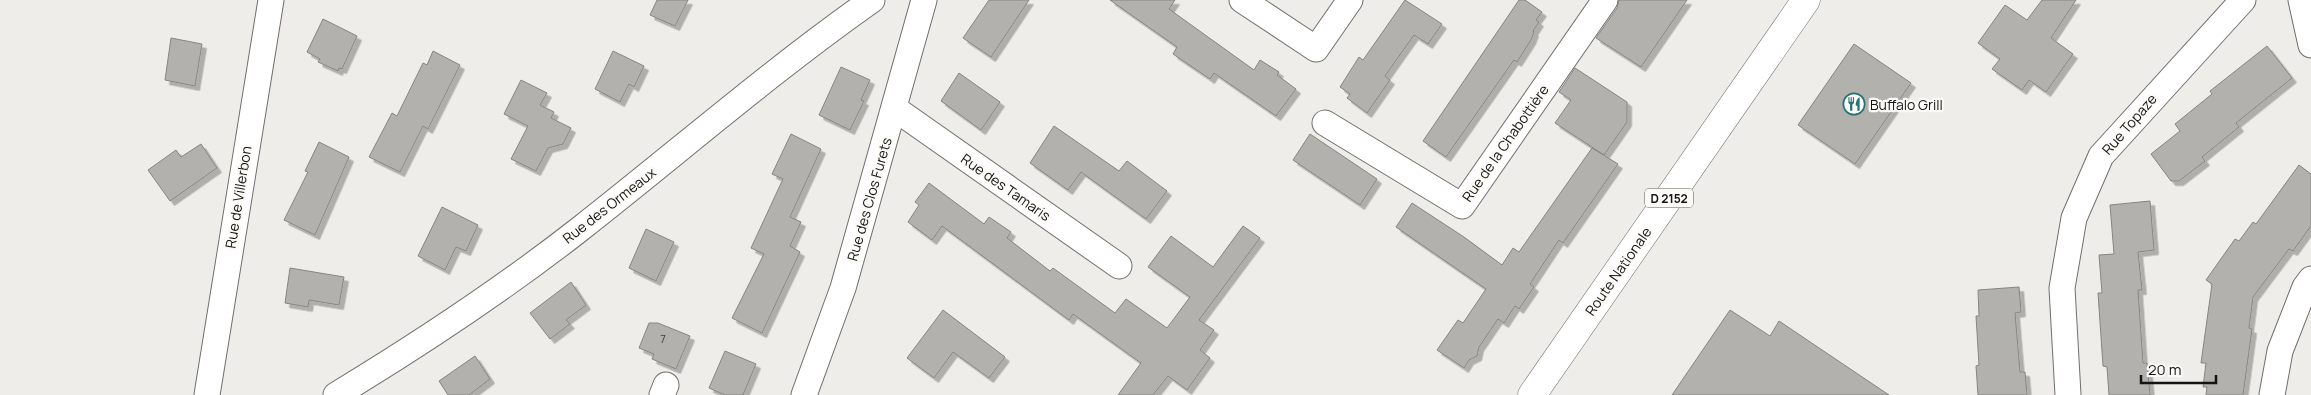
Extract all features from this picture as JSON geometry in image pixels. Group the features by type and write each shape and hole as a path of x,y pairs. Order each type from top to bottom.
{"main road":[{"name":"Route Nationale","path":"1532,395 1806,0"}],"street":[{"name":"Rue de Villerbon","path":"207,395 271,0"},
{"name":"Rue des Ormeaux","path":"336,395 395,359 496,292 579,230 872,0"},
{"name":"Rue des Clos Furets","path":"804,395 843,288 924,0"},
{"path":"1242,0 1316,49 1350,0"},
{"name":"Rue de la Chabottière","path":"1325,123 1462,206 1605,0"},
{"name":"Rue Topaze","path":"2068,395 2062,288 2074,218 2101,156 2243,0"},
{"path":"2301,0 2311,45"},
{"name":"Rue des Tamaris","path":"894,108 1119,266"},
{"path":"2272,395 2280,351 2311,279"}],"building":[{"path":"657,0 688,0 675,26 650,15"},
{"path":"989,0 1029,0 991,57 963,38"},
{"path":"1110,0 1175,0 1169,9 1254,70 1260,60 1279,72 1277,75 1296,89 1276,116 1214,73 1210,79 1173,54 1177,47"},
{"path":"1405,0 1442,24 1428,44 1414,35 1385,76 1390,80 1367,113 1347,98 1350,94 1340,87 1359,57 1363,60"},
{"path":"1519,0 1525,0 1542,12 1536,20 1539,22 1533,31 1531,40 1517,62 1514,60 1446,157 1423,141"},
{"path":"1619,0 1687,0 1641,67 1596,38 1617,8"},
{"path":"2042,0 2076,0 2051,38 2073,54 2046,92 2029,80 2022,90 1992,69 2000,59 1978,43 2005,5 2027,20"},
{"path":"323,19 357,36 342,69 339,68 338,71 318,62 320,59 307,52"},
{"path":"171,38 202,44 195,86 165,80"},
{"name":"Buffalo Grill","path":"1854,44 1911,83 1855,164 1798,125"},
{"path":"2267,46 2292,78 2236,123 2239,127 2202,157 2205,161 2179,181 2171,181 2151,154 2180,131 2175,124 2212,94 2210,91"},
{"path":"433,51 460,65 428,129 423,126 400,172 369,157 392,113 397,116 423,63 427,65"},
{"path":"613,51 644,66 634,87 629,84 620,102 595,89"},
{"path":"841,67 870,80 861,100 864,101 850,130 819,115"},
{"path":"1575,68 1627,102 1627,122 1604,155 1555,123 1571,100 1559,92"},
{"path":"959,73 1000,102 981,130 941,101"},
{"path":"521,80 547,93 540,105 554,112 551,118 571,128 563,144 548,148 536,171 511,159 528,126 504,114"},
{"path":"1054,126 1119,171 1127,161 1167,191 1146,219 1081,172 1068,190 1030,163"},
{"path":"791,134 821,149 790,217 801,222 790,246 800,252 762,333 732,318 764,254 751,248 783,179 772,174"},
{"path":"1310,134 1377,179 1360,205 1293,160"},
{"path":"319,142 349,157 315,235 284,220 308,172 305,171"},
{"path":"201,144 217,168 170,201 148,170 176,150 181,157"},
{"path":"1592,148 1618,164 1563,243 1559,240 1530,284 1534,287 1519,309 1515,306 1504,323 1498,319 1479,347 1477,356 1469,360 1464,368 1437,350 1458,320 1463,323 1486,289 1396,227 1412,203 1464,237 1502,265 1513,248 1519,252"},
{"path":"2299,165 2311,174 2311,226 2293,251 2289,249 2253,297 2249,328 2252,329 2243,395 2206,395 2207,387 2203,387 2206,363 2201,363 2212,284 2206,280 2235,239 2239,241 2253,222 2256,224"},
{"path":"929,183 984,224 989,217 1011,232 1007,238 1050,271 1053,268 1115,313 1126,299 1167,328 1190,297 1148,267 1171,236 1213,267 1243,226 1260,238 1199,320 1214,330 1200,350 1210,358 1187,390 1168,376 1153,395 1118,395 1141,363 1073,314 1069,320 942,226 932,240 908,222 919,205 915,202"},
{"path":"2150,201 2154,250 2138,252 2142,290 2138,290 2143,363 2147,363 2150,395 2109,395 2107,367 2103,366 2098,293 2102,293 2099,255 2114,254 2110,205"},
{"path":"442,207 478,225 466,251 456,247 445,270 418,256"},
{"path":"646,229 674,242 656,281 629,268"},
{"path":"290,268 344,277 339,305 309,300 308,307 285,303"},
{"path":"571,282 586,305 566,320 570,324 550,339 530,313"},
{"path":"2019,287 2021,312 2015,313 2020,372 2025,372 2027,395 1978,395 1976,366 1979,365 1976,316 1979,316 1978,290"},
{"path":"943,310 1005,357 989,378 953,352 934,378 907,358"},
{"path":"1730,310 1770,336 1779,321 1889,395 1672,395"},
{"path":"649,323 658,323 690,336 676,369 652,359 654,354 639,348"},
{"path":"725,351 756,364 743,395 725,395 709,388"},
{"path":"475,356 490,379 469,395 448,395 439,381"}],"place":[{"name":"Buffalo Grill","path":"1854,104"}]}
